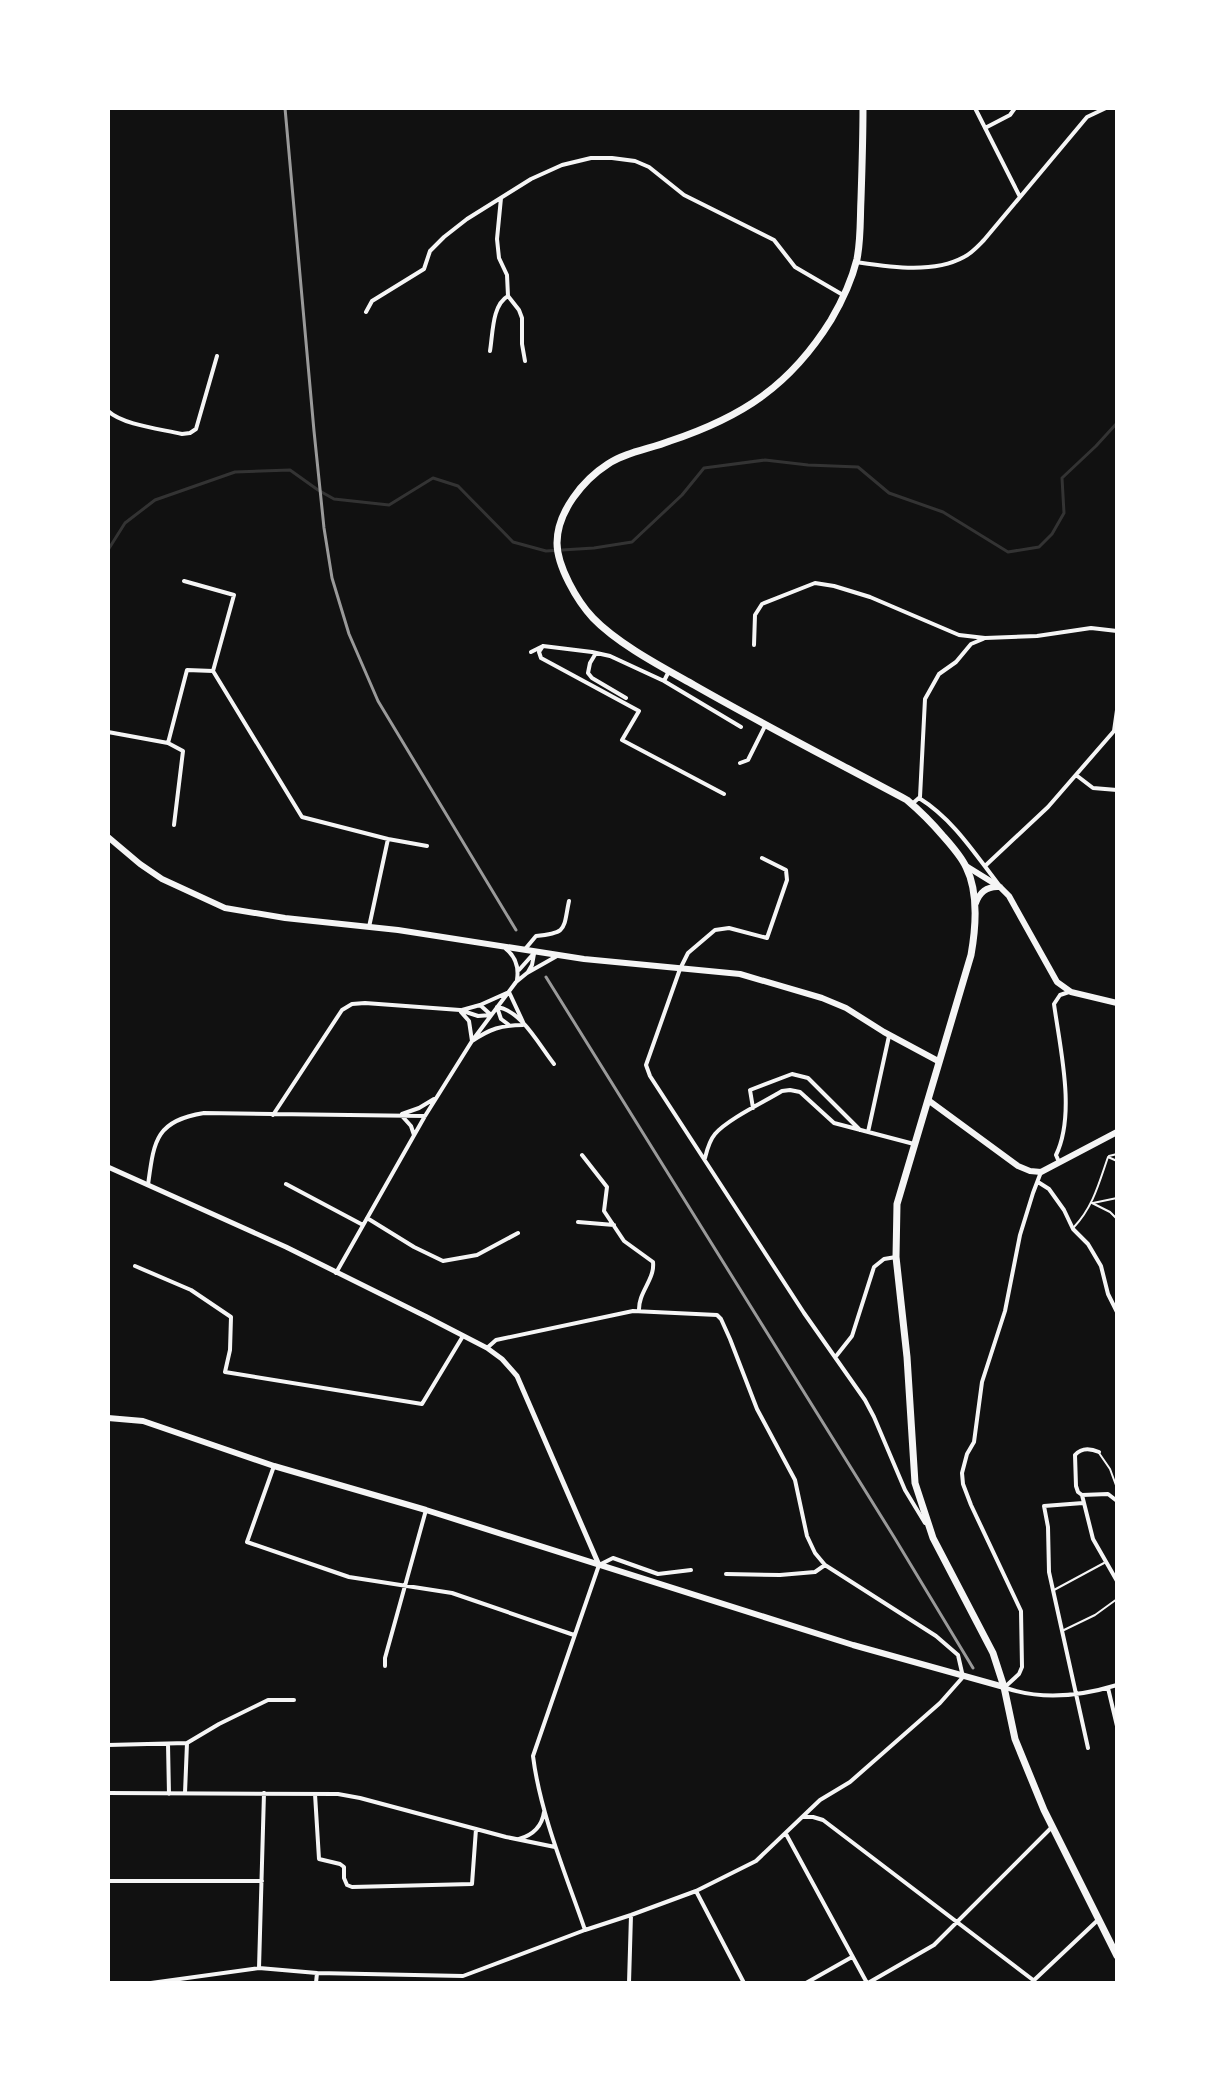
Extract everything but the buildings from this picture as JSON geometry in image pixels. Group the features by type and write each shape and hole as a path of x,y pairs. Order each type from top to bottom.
{"main road":[{"path":"863,108 856,262 832,318 820,336 792,371 752,404 727,419 669,442 622,456 608,464 571,501 560,526 557,541 559,557 581,603 606,630 669,671 912,804 966,866 1009,896 1057,982 1071,992 1117,1003"},
{"path":"108,837 162,879 225,908 557,956 740,974 846,1008 938,1061"},
{"path":"966,866 975,908 971,955 897,1204 896,1257 907,1357 915,1483 931,1532 993,1653 1015,1739 1052,1827 1117,1954"},
{"path":"975,908 982,892 990,887 1000,887"},
{"path":"928,1100 1018,1166 1030,1171 1041,1172 1117,1132"},
{"path":"108,1418 143,1421 274,1466 426,1510 853,1645 1004,1687"}],"street":[{"path":"975,108 1020,197"},
{"path":"985,128 1010,115 1015,108"},
{"path":"856,262 924,267 947,264 967,256 984,240 1087,117 1090,108"},
{"path":"1087,117 1106,108"},
{"path":"366,312 372,301 424,269 430,251 444,237 531,179 562,165 591,158 635,161 649,167 684,195 774,240 795,267 843,295"},
{"path":"501,198 499,258 507,275 508,296 522,318 525,361"},
{"path":"490,351 497,310 501,300 508,296"},
{"path":"108,411 126,421 182,434 190,433 196,429 217,356"},
{"path":"184,581 234,595 213,671 302,817 427,846"},
{"path":"754,645 755,615 762,604 815,583 870,597 959,635 985,638 1037,636 1091,628 1117,631"},
{"path":"912,804 919,798 925,699 939,674 956,662 971,644 985,638"},
{"path":"543,646 539,652 541,658 639,711 622,740 724,794"},
{"path":"531,652 543,646 610,656 664,681 741,727"},
{"path":"596,653 588,673 626,698"},
{"path":"168,743 187,670 213,671"},
{"path":"664,681 669,671"},
{"path":"985,866 1048,807 1116,732 1117,710"},
{"path":"740,763 748,760 766,724"},
{"path":"108,732 168,743 183,751 174,825"},
{"path":"1076,775 1093,788 1117,790"},
{"path":"919,798 946,819 1000,887"},
{"path":"369,927 388,839"},
{"path":"762,858 786,870 787,880 767,938 729,928 715,930 688,953 646,1065 650,1076 874,1417 905,1490 931,1532"},
{"path":"524,950 536,936 561,932 569,901"},
{"path":"501,946 512,954 519,970"},
{"path":"516,982 519,970 535,952"},
{"path":"527,973 535,952"},
{"path":"336,1273 425,1116 472,1041 516,982 557,956"},
{"path":"460,1010 509,992"},
{"path":"509,992 524,1025"},
{"path":"1059,1162 1056,1155 1066,1123 1064,1070 1054,1004 1060,995 1071,992"},
{"path":"273,1115 342,1010 352,1004 460,1010 478,1016 491,1015"},
{"path":"480,1005 491,1015"},
{"path":"497,1007 501,1019 509,1025"},
{"path":"497,1007 507,1008 554,1064"},
{"path":"460,1010 469,1021 472,1041"},
{"path":"472,1041 490,1029 524,1025"},
{"path":"868,1132 890,1035"},
{"path":"753,1108 750,1090 792,1074 808,1078 861,1130"},
{"path":"704,1159 716,1133 782,1091 790,1090 800,1092 834,1123 914,1144"},
{"path":"400,1115 436,1098"},
{"path":"419,1108 425,1116"},
{"path":"148,1185 153,1147 158,1135 185,1116 204,1113 425,1116"},
{"path":"400,1115 406,1119 414,1135"},
{"path":"582,1155 607,1187 604,1211 624,1241 653,1262 654,1272 638,1300 639,1311"},
{"path":"108,1167 286,1247 487,1348 517,1376 599,1565 533,1756 556,1848 585,1930"},
{"path":"1041,1172 1020,1235 1005,1311 982,1382 974,1442 962,1473 963,1484 1021,1611 1022,1667 1019,1674 1004,1687 1023,1694 1076,1695 1117,1685"},
{"path":"1038,1182 1049,1189 1073,1229 1088,1244 1101,1266 1108,1294 1117,1312"},
{"path":"286,1184 363,1225"},
{"path":"367,1218 443,1261 477,1255 518,1233"},
{"path":"578,1222 614,1225"},
{"path":"836,1356 852,1336 874,1267 884,1259 896,1257"},
{"path":"135,1266 191,1290 231,1317 230,1350 225,1372 422,1404 463,1336"},
{"path":"151,1983 259,1968 317,1973 463,1976 696,1891 756,1861 820,1800 862,1773 940,1703 963,1677 958,1655 936,1636 825,1565 815,1553 807,1536 795,1480 757,1409 717,1315 639,1311 496,1340 487,1348"},
{"path":"1099,1452 1092,1449 1079,1451 1075,1455 1076,1486 1082,1495 1093,1539 1117,1581"},
{"path":"274,1466 247,1542 349,1577 452,1593 574,1635"},
{"path":"1082,1495 1108,1494 1117,1490"},
{"path":"1108,1494 1117,1501"},
{"path":"1083,1503 1044,1506 1048,1527 1049,1572 1088,1748"},
{"path":"385,1666 426,1510"},
{"path":"599,1565 613,1558 658,1574 691,1570"},
{"path":"726,1574 815,1572 825,1565"},
{"path":"1108,1688 1117,1726"},
{"path":"108,1745 187,1743 268,1700 294,1700"},
{"path":"185,1794 187,1743"},
{"path":"168,1744 169,1794"},
{"path":"108,1793 338,1794 556,1848"},
{"path":"259,1968 264,1793"},
{"path":"315,1794 319,1859 344,1867 344,1878 347,1885 352,1887 472,1884 476,1829"},
{"path":"515,1839 530,1835 538,1828 544,1806"},
{"path":"804,1817 823,1820 1034,1982 1099,1919"},
{"path":"786,1833 868,1983 934,1945 1052,1827"},
{"path":"108,1881 262,1881"},
{"path":"696,1891 744,1983"},
{"path":"629,1983 631,1915"},
{"path":"806,1983 852,1957"},
{"path":"316,1983 317,1973"},
{"path":"462,1983 463,1976"}],"lane":[{"path":"1108,1157 1117,1154"},
{"path":"1108,1157 1117,1161"},
{"path":"1073,1229 1085,1216 1108,1157"},
{"path":"1091,1203 1117,1198"},
{"path":"1091,1203 1117,1219"},
{"path":"1099,1452 1110,1469 1117,1490"},
{"path":"1054,1590 1105,1562"},
{"path":"1063,1631 1095,1615 1117,1599"}],"waterway":[{"path":"108,550 125,523 155,500 235,472 290,470 334,499 389,505 433,478 458,486 513,542 546,551 594,548 632,542 682,495 704,468 765,460 858,467 889,493 943,512 1008,552 1039,547 1052,534 1064,513 1062,478 1117,423"}],"railway":[{"path":"285,108 314,431 332,578 349,634 378,701 516,930"},
{"path":"546,977 973,1668"}]}
